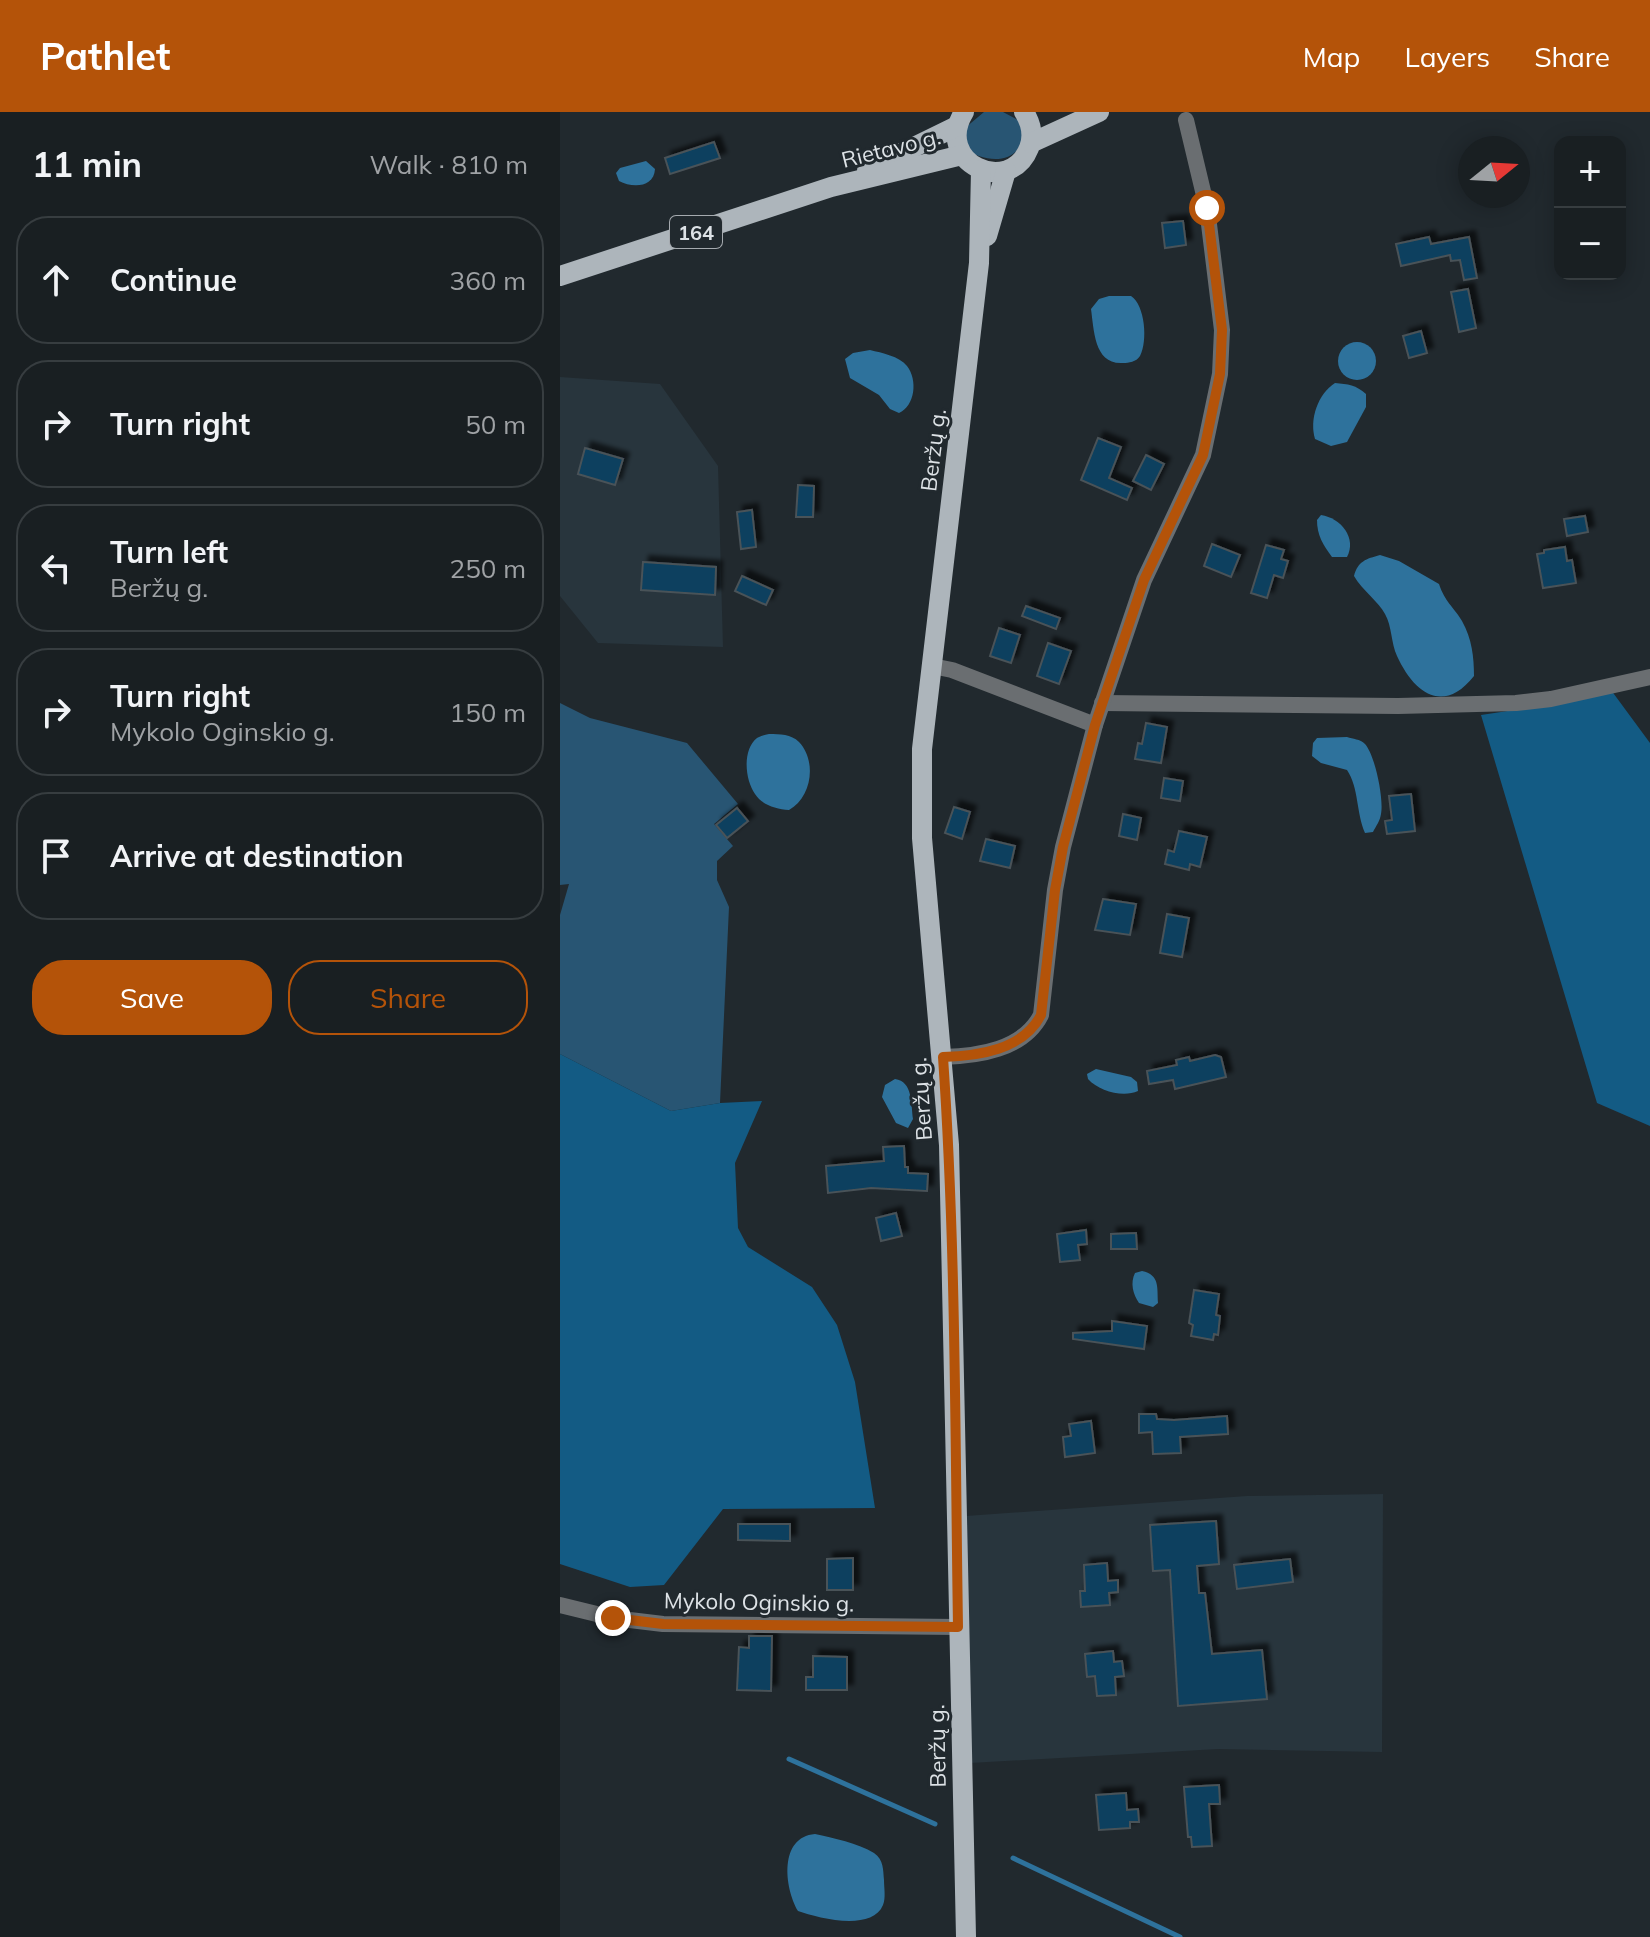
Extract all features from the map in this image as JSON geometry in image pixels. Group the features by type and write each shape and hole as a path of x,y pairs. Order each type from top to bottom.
{"main road":[{"path":"1031,143 1099,112"},
{"path":"979,263 981,170 993,173 1006,171 1026,155 1032,133 1030,113"},
{"name":"Rietavo g.","path":"960,119 956,136 962,155 981,170"},
{"name":"Rietavo g.","path":"831,187 960,119"},
{"name":"Rietavo g.","path":"560,276 831,187 962,155"},
{"path":"979,263 1006,171"},
{"name":"Beržų g.","path":"966,1937 949,1145 922,838 921,789 922,749 979,263"}],"street":[{"path":"943,1057 974,1055 1007,1046 1035,1026 1041,1015 1063,847 1095,725 1144,580 1203,455 1220,374 1222,330 1207,208 1186,120"},
{"path":"932,666 952,670 1095,725"},
{"path":"1102,703 1398,706 1516,703 1551,699 1650,677"},
{"name":"Mykolo Oginskio g.","path":"560,1605 613,1618 663,1624 958,1627"}],"shaded area":[{"path":"984,112 1003,112 1020,121 1022,140 1013,154 990,159 968,150 965,128"},
{"path":"646,161 655,169 647,183 630,185 619,181 616,173 620,168"},
{"path":"1131,296 1142,315 1144,342 1140,356 1132,362 1113,362 1097,345 1091,309 1099,299"},
{"path":"1357,342 1371,347 1376,361 1371,375 1357,380 1343,375 1338,361 1343,347"},
{"path":"870,350 900,360 913,378 909,405 899,413 890,409 879,395 850,378 845,359 853,353"},
{"path":"560,377 660,384 718,466 723,647 598,643 560,596"},
{"path":"1335,383 1352,386 1366,394 1366,407 1347,442 1331,446 1315,439 1313,423 1320,400"},
{"path":"1321,515 1335,520 1345,530 1350,543 1347,557 1332,557 1326,548 1317,525"},
{"path":"1380,555 1399,561 1439,584 1462,621 1472,648 1474,676 1451,695 1440,697 1430,694 1412,680 1397,656 1385,614 1354,576 1363,561"},
{"path":"1611,690 1650,743 1650,1126 1597,1103 1481,715"},
{"path":"560,703 590,718 687,743 738,804 714,824 733,846 717,861 717,880 729,907 720,1103 671,1111 560,1054 560,915 569,884 560,885"},
{"path":"769,734 796,739 808,759 807,788 803,797 789,810 765,804 755,794 749,781 749,750 757,738"},
{"path":"1347,737 1365,744 1375,767 1382,807 1373,832 1365,833 1354,784 1347,770 1321,763 1312,756 1313,743 1317,738"},
{"path":"560,1054 671,1111 720,1103 762,1101 735,1163 738,1228 748,1247 812,1287 837,1325 855,1382 875,1508 723,1509 664,1585 630,1587 560,1564"},
{"path":"1096,1069 1131,1077 1137,1082 1138,1091 1118,1093 1098,1087 1088,1079 1087,1074"},
{"path":"895,1079 905,1084 910,1094 913,1119 908,1128 896,1123 882,1097 885,1085"},
{"path":"1142,1271 1152,1275 1156,1282 1158,1303 1153,1307 1139,1303 1134,1292 1133,1277"},
{"path":"1383,1494 1382,1752 1218,1749 970,1763 966,1516 1247,1496"},
{"path":"815,1834 861,1846 880,1859 885,1896 877,1913 857,1921 844,1921 798,1911 788,1877 790,1853 803,1837"}],"building":[{"path":"714,142 720,158 670,174 665,158"},
{"path":"1183,221 1186,245 1165,248 1162,223"},
{"path":"1429,237 1431,244 1469,237 1477,278 1464,280 1460,260 1451,261 1450,255 1401,266 1396,244"},
{"path":"1468,289 1476,328 1459,332 1451,292"},
{"path":"1421,331 1427,353 1409,358 1403,336"},
{"path":"1098,438 1121,447 1109,478 1132,488 1127,500 1081,480"},
{"path":"585,448 623,459 615,485 578,474"},
{"path":"1146,455 1164,464 1151,490 1133,481"},
{"path":"798,485 814,486 813,517 796,517"},
{"path":"752,510 756,547 741,549 737,512"},
{"path":"1585,516 1588,532 1567,536 1564,519"},
{"path":"1212,544 1240,555 1231,577 1204,566"},
{"path":"1266,545 1284,550 1281,559 1288,561 1283,578 1274,575 1267,598 1251,593"},
{"path":"1565,547 1567,561 1572,560 1576,583 1543,588 1537,554"},
{"path":"643,562 716,567 715,595 641,590"},
{"path":"742,576 773,590 766,605 735,591"},
{"path":"1026,606 1060,618 1056,629 1022,616"},
{"path":"999,628 1020,635 1011,663 990,656"},
{"path":"1048,643 1071,651 1059,684 1037,676"},
{"path":"1146,723 1167,727 1161,763 1135,759"},
{"path":"1164,778 1183,781 1180,801 1161,798"},
{"path":"1411,794 1415,831 1387,834 1385,821 1392,820 1389,796"},
{"path":"954,807 970,812 962,839 945,833"},
{"path":"737,808 748,821 727,838 716,825"},
{"path":"1123,814 1141,818 1137,840 1119,836"},
{"path":"1179,831 1207,837 1200,867 1190,864 1189,870 1165,864 1168,850 1174,852"},
{"path":"986,839 1015,846 1010,868 980,861"},
{"path":"1103,899 1136,904 1130,935 1095,930"},
{"path":"1167,914 1189,918 1182,957 1160,953"},
{"path":"1215,1055 1221,1057 1226,1077 1175,1089 1173,1080 1149,1084 1147,1071 1177,1065 1176,1060 1189,1057 1190,1061"},
{"path":"904,1146 908,1173 928,1174 927,1191 871,1188 828,1193 826,1166 884,1161 883,1147"},
{"path":"896,1213 902,1236 881,1241 876,1218"},
{"path":"1086,1230 1087,1244 1078,1245 1080,1260 1060,1262 1057,1234"},
{"path":"1136,1233 1137,1249 1111,1249 1111,1234"},
{"path":"1194,1290 1219,1294 1216,1315 1220,1316 1218,1335 1214,1334 1213,1340 1191,1336 1193,1325 1189,1323"},
{"path":"1112,1321 1147,1326 1144,1349 1073,1339 1073,1333 1112,1331"},
{"path":"1139,1414 1156,1414 1157,1419 1174,1420 1227,1416 1228,1434 1180,1437 1181,1453 1153,1454 1152,1432 1139,1433"},
{"path":"1091,1421 1095,1453 1065,1457 1063,1437 1071,1436 1069,1424"},
{"path":"1216,1521 1219,1564 1197,1566 1199,1593 1205,1593 1212,1654 1262,1650 1267,1699 1178,1706 1170,1570 1153,1571 1150,1525"},
{"path":"738,1524 790,1524 790,1541 738,1540"},
{"path":"853,1558 853,1590 827,1590 827,1559"},
{"path":"1290,1559 1293,1582 1237,1589 1234,1565"},
{"path":"1107,1563 1108,1581 1118,1580 1118,1592 1109,1593 1110,1605 1081,1607 1080,1591 1085,1591 1084,1565"},
{"path":"749,1636 772,1636 771,1691 737,1690 739,1647 749,1648"},
{"path":"1113,1651 1114,1662 1122,1661 1124,1676 1115,1677 1116,1695 1097,1696 1095,1676 1087,1677 1085,1654"},
{"path":"813,1656 847,1657 847,1690 806,1690 806,1677 813,1677"},
{"path":"1219,1785 1220,1804 1209,1804 1212,1846 1192,1847 1191,1837 1188,1837 1184,1787"},
{"path":"1126,1793 1127,1810 1138,1809 1139,1822 1130,1822 1130,1828 1099,1830 1096,1795"}],"waterway":[{"path":"789,1759 935,1824"},
{"path":"1013,1858 1180,1937"}],"route":[{"path":"613,1618 663,1624 958,1627 953,1278 943,1057 985,1053 1007,1046 1035,1026 1041,1015 1046,949 1063,847 1095,725 1144,580 1203,455 1220,374 1222,330 1207,208"}]}
